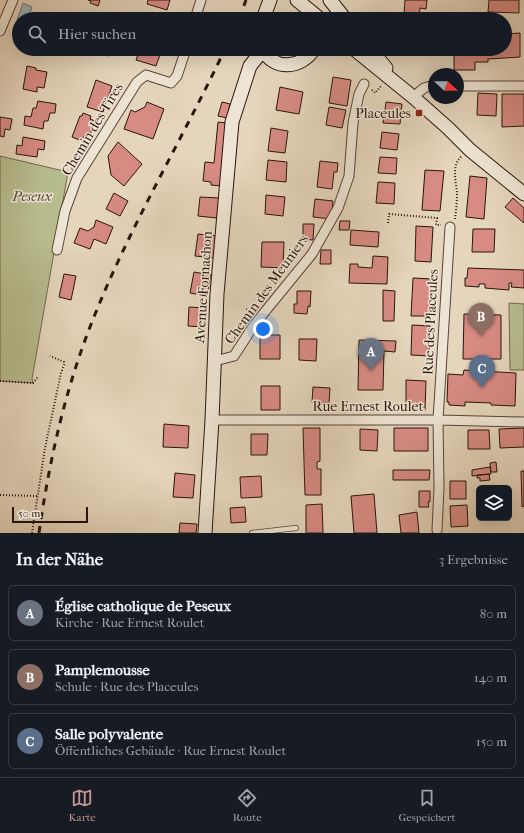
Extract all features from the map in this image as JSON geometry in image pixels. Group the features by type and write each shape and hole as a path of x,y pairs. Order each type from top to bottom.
{"street":[{"path":"0,31 13,0"},
{"path":"197,12 201,0"},
{"path":"266,12 270,0"},
{"path":"297,0 312,12"},
{"path":"330,0 340,12"},
{"name":"Chemin des Tires","path":"57,250 65,210 77,178 137,82 146,75 171,83 177,76 184,56"},
{"name":"Avenue Fornachon","path":"205,533 215,361 217,294 232,122 250,66 258,56"},
{"path":"267,56 271,60 283,65 294,65 308,56"},
{"path":"363,56 413,97 470,150 524,194"},
{"path":"376,56 413,97"},
{"name":"Chemin des Meuniers","path":"215,361 234,356 254,325 312,254 338,208 349,176 353,123 359,94 364,84"},
{"path":"464,86 524,86"},
{"path":"413,97 424,88 428,87"},
{"name":"Rue des Placeules","path":"437,530 439,488 438,420 450,226"},
{"name":"Rue Ernest Roulet","path":"212,420 438,420 524,422"}],"lane":[{"path":"252,533 296,528"}],"path":[{"path":"375,93 381,86"},
{"path":"388,223 389,214 436,218 436,225 450,226 455,223 457,192 455,182 457,165 459,159 463,156"},
{"path":"32,533 47,438 64,365 62,360 50,356"},
{"path":"0,381 33,383 38,377"},
{"path":"0,495 37,496"}],"green space":[{"name":"Peseux","path":"0,156 68,172 32,379 33,383 0,381"},
{"path":"509,303 524,304 524,370 510,370"}],"water":[{"path":"23,3 32,7 30,12 20,12"}],"building":[{"path":"88,0 100,0 98,6 90,3 91,1"},
{"path":"148,0 170,0 167,10 147,4"},
{"path":"405,0 427,0 426,9 420,8 420,12 404,12"},
{"path":"489,0 519,0 519,13 488,12"},
{"path":"520,33 520,57 488,59 488,62 475,62 475,70 454,68 454,56 512,56 512,34"},
{"path":"137,56 160,56 156,66 136,60"},
{"path":"27,66 36,68 36,70 47,72 44,88 37,87 37,92 23,89"},
{"path":"333,77 351,80 347,106 329,103"},
{"path":"96,80 112,86 103,112 87,107"},
{"path":"280,87 303,92 299,114 276,110"},
{"path":"478,93 497,94 496,116 477,115"},
{"path":"502,94 524,94 524,126 502,127"},
{"path":"38,101 56,104 55,113 50,113 48,121 44,121 43,129 24,125 25,116 31,117 33,108 36,108"},
{"path":"147,102 164,109 153,139 124,129 131,110 135,112 145,107"},
{"path":"222,102 230,104 227,118 218,116"},
{"path":"386,102 402,104 400,124 383,123"},
{"path":"329,107 346,110 342,128 326,125"},
{"path":"83,113 91,116 90,119 95,121 89,138 84,136 82,141 72,137 80,116 82,116"},
{"path":"0,117 12,119 10,130 5,129 4,137 0,136"},
{"path":"218,122 227,123 221,186 211,185 211,182 203,181 205,162 214,163"},
{"path":"271,128 288,131 285,153 268,151"},
{"path":"382,132 399,134 397,150 380,148"},
{"path":"23,137 45,141 44,150 38,149 37,157 16,154 17,145 22,146"},
{"path":"118,142 142,164 124,186 111,175 108,156"},
{"path":"380,157 397,158 396,174 378,173"},
{"path":"268,160 287,162 286,182 266,180"},
{"path":"320,161 338,163 337,172 334,172 332,189 317,187"},
{"path":"425,170 444,171 440,211 422,210"},
{"path":"470,176 487,178 484,219 466,217"},
{"path":"378,182 395,183 394,204 376,203"},
{"path":"114,193 128,201 120,216 106,209"},
{"path":"266,195 285,197 283,216 265,214"},
{"path":"200,197 219,198 217,218 198,216"},
{"path":"513,198 524,208 524,223 505,207"},
{"path":"315,199 333,201 331,219 313,217"},
{"path":"96,220 113,227 106,244 94,239 90,249 74,243 80,228 88,231 94,227"},
{"path":"340,221 350,221 349,230 339,230"},
{"path":"303,224 314,224 313,240 303,239"},
{"path":"416,226 433,227 431,262 415,261"},
{"path":"473,229 495,229 494,252 472,252"},
{"path":"351,230 379,232 378,247 350,245"},
{"path":"198,234 217,236 215,258 195,256"},
{"path":"262,242 284,242 283,268 261,267"},
{"path":"321,250 331,250 331,264 320,264"},
{"path":"373,256 388,257 387,284 349,283 350,264 358,264 358,267 372,268"},
{"path":"468,268 524,270 524,288 511,287 512,283 509,283 509,290 485,288 485,284 479,284 479,287 465,286 465,278 467,278"},
{"path":"194,272 211,275 207,296 190,293"},
{"path":"64,274 76,276 71,300 59,297"},
{"path":"413,278 432,279 430,316 411,316"},
{"path":"383,290 395,291 394,321 383,321"},
{"path":"297,291 311,291 310,307 308,306 307,314 294,313 294,304 297,304"},
{"path":"189,307 205,308 204,327 188,326"},
{"path":"464,314 501,315 501,359 463,359"},
{"path":"412,325 430,326 429,356 411,355"},
{"path":"260,335 280,335 280,359 260,359"},
{"path":"299,339 317,339 316,361 299,360"},
{"path":"359,340 396,341 395,352 384,351 383,390 358,390"},
{"path":"464,370 516,373 515,406 465,402 465,406 449,405 449,402 447,402 448,374 463,375"},
{"path":"406,380 426,381 425,410 406,410"},
{"path":"261,386 280,386 280,410 261,410"},
{"path":"313,387 330,388 329,403 312,402"},
{"path":"164,424 189,426 188,448 163,447"},
{"path":"303,428 320,428 320,461 317,462 317,469 321,469 321,495 305,495"},
{"path":"394,428 428,428 428,451 394,451"},
{"path":"524,428 524,447 500,448 499,429"},
{"path":"360,429 378,430 377,451 360,450"},
{"path":"468,430 489,430 490,449 468,449"},
{"path":"251,434 268,434 267,455 251,455"},
{"path":"496,462 497,472 491,472 490,463"},
{"path":"490,467 491,474 472,476 472,470"},
{"path":"393,470 430,470 429,480 393,480"},
{"path":"521,471 524,471 524,506 522,507"},
{"path":"175,473 195,475 193,498 173,497"},
{"path":"489,474 490,480 480,481 480,478 477,478 477,475"},
{"path":"261,476 262,497 241,498 240,477"},
{"path":"450,481 466,481 466,499 450,499"},
{"path":"419,491 430,491 430,502 428,502 429,507 419,507"},
{"path":"374,494 377,533 354,533 351,496"},
{"path":"322,504 323,533 306,533 306,505"},
{"path":"467,505 468,526 451,527 450,506"},
{"path":"245,507 246,522 231,523 230,508"},
{"path":"417,512 419,533 401,533 399,515"},
{"path":"180,523 197,524 196,533 179,533"}],"railway":[{"path":"242,12 246,0"},
{"path":"39,533 58,429 72,378 90,327 137,221 222,56"}],"place":[{"name":"Placeules","path":"419,113"},
{"name":"Pamplemousse","path":"481,336"},
{"name":"Église catholique de Peseux","path":"371,371"},
{"name":"Salle polyvalente","path":"482,388"}]}
